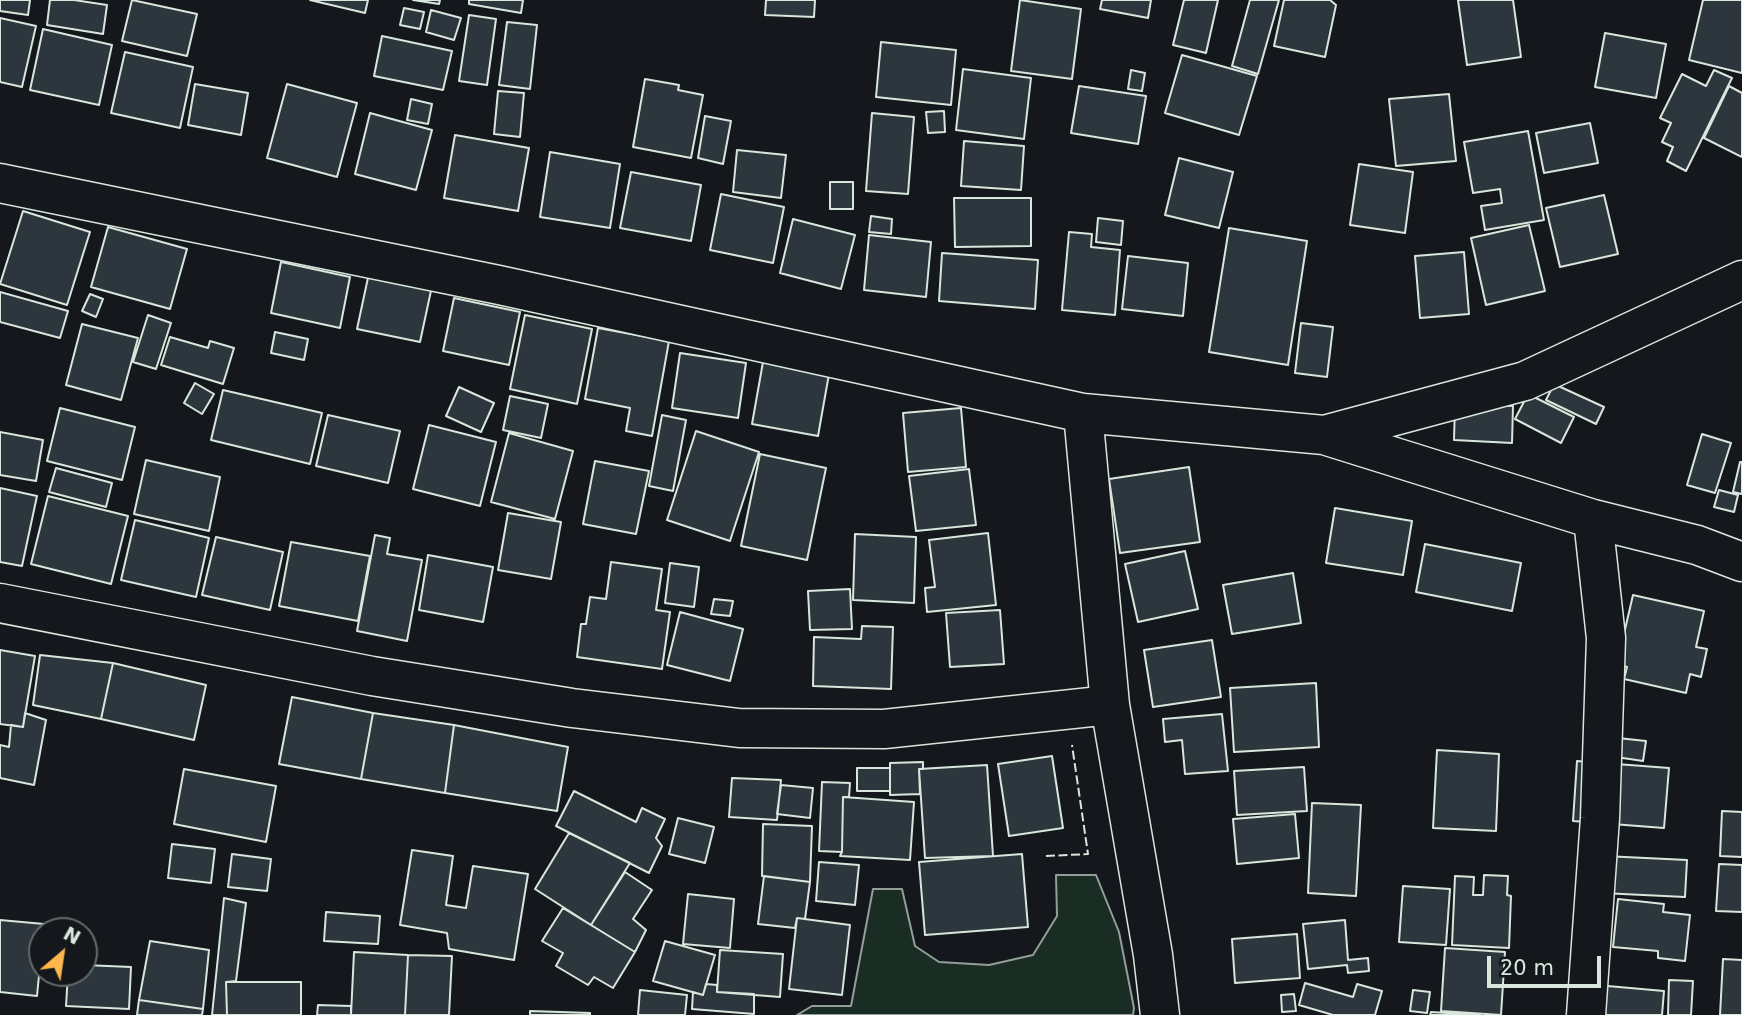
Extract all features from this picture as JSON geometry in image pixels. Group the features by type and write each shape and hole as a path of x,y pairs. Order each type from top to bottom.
{"street":[{"path":"0,183 499,285 1083,413 1324,435 1593,519 1697,545 1742,562"},
{"path":"1324,435 1525,382 1742,280"},
{"path":"1083,413 1110,705 1153,955 1160,1015"},
{"path":"1586,1015 1600,818 1606,638 1593,519"},
{"path":"0,603 372,676 572,708 739,728 884,729 1110,705"}],"green space":[{"path":"1056,875 1096,875 1119,932 1134,1008 1133,1015 797,1015 812,1006 851,1006 873,889 902,889 915,946 939,962 989,965 1033,955 1057,916"}],"building":[{"path":"0,0 30,0 28,15 0,11"},
{"path":"50,0 107,5 103,34 47,25"},
{"path":"132,0 197,14 187,56 122,41"},
{"path":"310,0 368,0 365,13"},
{"path":"413,0 440,0 439,4"},
{"path":"469,0 523,0 521,13 469,4"},
{"path":"766,0 815,0 814,17 765,15"},
{"path":"1020,0 1081,9 1072,79 1011,71"},
{"path":"1102,0 1151,0 1148,18 1100,9"},
{"path":"1184,0 1218,0 1206,53 1173,45"},
{"path":"1250,0 1279,0 1258,74 1232,66"},
{"path":"1284,0 1330,0 1336,5 1325,57 1274,46"},
{"path":"1458,0 1513,0 1521,57 1467,65"},
{"path":"1703,0 1742,0 1742,73 1689,60"},
{"path":"404,8 424,12 420,29 400,25"},
{"path":"431,10 461,18 454,40 426,32"},
{"path":"469,15 496,19 487,85 459,81"},
{"path":"0,18 36,26 22,87 0,82"},
{"path":"507,22 537,25 530,89 499,85"},
{"path":"43,29 112,45 99,105 30,90"},
{"path":"1605,33 1666,44 1656,98 1595,87"},
{"path":"382,36 452,51 443,90 374,76"},
{"path":"881,42 956,50 951,105 876,97"},
{"path":"125,52 193,67 180,128 111,113"},
{"path":"1182,55 1257,76 1239,135 1165,113"},
{"path":"963,69 1031,78 1024,139 956,130"},
{"path":"1131,70 1145,73 1142,91 1128,89"},
{"path":"1714,70 1732,78 1686,171 1667,161 1673,147 1662,142 1671,123 1660,118 1682,74 1706,86"},
{"path":"645,79 679,85 678,90 703,95 691,158 633,147"},
{"path":"195,84 248,93 241,135 188,125"},
{"path":"287,84 357,103 337,177 267,158"},
{"path":"1079,86 1146,96 1138,144 1071,133"},
{"path":"1729,86 1742,93 1742,157 1704,138"},
{"path":"498,91 524,93 520,137 494,134"},
{"path":"1449,94 1456,161 1396,166 1389,99"},
{"path":"411,99 432,104 428,124 407,120"},
{"path":"944,111 945,132 928,133 926,112"},
{"path":"370,113 432,130 416,190 355,174"},
{"path":"872,113 914,117 908,194 866,191"},
{"path":"705,116 731,121 723,164 698,158"},
{"path":"1590,123 1598,163 1544,173 1536,133"},
{"path":"1528,131 1544,220 1485,230 1481,206 1502,203 1500,189 1473,193 1464,142"},
{"path":"455,135 529,148 518,211 444,198"},
{"path":"964,141 1024,146 1021,190 961,186"},
{"path":"737,150 786,155 781,198 733,192"},
{"path":"550,152 620,164 610,228 540,217"},
{"path":"1179,158 1233,172 1219,228 1165,215"},
{"path":"1359,164 1413,172 1405,233 1350,225"},
{"path":"631,172 701,185 691,241 620,228"},
{"path":"830,182 853,182 853,209 830,209"},
{"path":"721,194 784,207 773,263 710,250"},
{"path":"1604,195 1618,254 1560,267 1546,208"},
{"path":"954,198 1031,198 1031,246 955,247"},
{"path":"23,211 90,232 67,305 0,284"},
{"path":"871,216 892,219 891,234 869,232"},
{"path":"1098,218 1123,221 1121,245 1096,242"},
{"path":"793,219 855,235 841,289 780,273"},
{"path":"1529,225 1545,291 1486,305 1471,238"},
{"path":"108,227 187,249 170,309 91,287"},
{"path":"1229,228 1307,241 1288,365 1209,352"},
{"path":"1069,232 1092,234 1091,247 1120,250 1115,315 1062,310"},
{"path":"869,235 931,242 926,297 864,290"},
{"path":"1464,252 1469,314 1420,318 1415,256"},
{"path":"942,253 1038,260 1035,309 939,301"},
{"path":"1128,256 1188,263 1183,316 1122,309"},
{"path":"281,262 350,277 340,328 271,313"},
{"path":"369,273 432,286 420,342 357,329"},
{"path":"0,292 68,311 60,338 0,322"},
{"path":"90,294 103,299 96,317 82,311"},
{"path":"454,298 520,312 509,365 443,351"},
{"path":"148,315 171,323 156,369 133,362"},
{"path":"525,315 592,329 577,404 510,389"},
{"path":"1301,323 1333,327 1327,377 1295,373"},
{"path":"82,324 138,338 121,400 66,385"},
{"path":"598,328 669,341 652,436 626,431 630,408 585,399"},
{"path":"275,332 308,339 304,360 271,353"},
{"path":"170,337 208,348 210,341 234,348 223,384 161,365"},
{"path":"680,353 746,363 738,418 672,408"},
{"path":"763,362 829,374 818,436 752,424"},
{"path":"195,383 214,394 202,414 184,403"},
{"path":"1554,384 1604,407 1596,424 1546,400"},
{"path":"459,387 494,403 481,432 446,416"},
{"path":"223,390 322,413 310,464 211,440"},
{"path":"1528,394 1574,417 1561,443 1515,419"},
{"path":"510,396 548,404 541,438 503,430"},
{"path":"1455,404 1513,406 1512,443 1454,440"},
{"path":"60,408 135,427 122,480 47,461"},
{"path":"961,408 966,467 908,472 903,413"},
{"path":"328,415 400,431 388,483 316,466"},
{"path":"662,415 686,420 673,491 649,486"},
{"path":"429,425 496,442 480,506 413,489"},
{"path":"696,431 759,452 730,541 667,520"},
{"path":"0,432 43,440 36,481 0,475"},
{"path":"509,433 573,451 555,519 491,502"},
{"path":"1702,434 1731,443 1715,493 1687,485"},
{"path":"760,454 826,468 807,560 741,546"},
{"path":"146,460 220,477 209,531 134,514"},
{"path":"595,461 649,471 636,534 583,524"},
{"path":"1742,462 1742,494 1733,492"},
{"path":"1189,467 1200,542 1120,553 1109,479"},
{"path":"56,468 112,483 106,507 49,492"},
{"path":"969,469 976,525 916,531 909,476"},
{"path":"0,488 37,496 22,566 0,562"},
{"path":"1719,490 1738,495 1734,512 1714,507"},
{"path":"48,496 128,516 111,584 31,564"},
{"path":"1335,508 1412,521 1403,575 1326,563"},
{"path":"508,513 561,522 551,579 498,570"},
{"path":"135,520 209,538 196,597 121,580"},
{"path":"988,533 996,605 927,612 925,588 935,587 929,540"},
{"path":"855,534 916,537 914,603 853,600"},
{"path":"375,535 390,538 387,554 422,560 407,641 357,631"},
{"path":"216,537 283,552 270,610 202,595"},
{"path":"291,542 370,556 358,621 279,606"},
{"path":"1425,544 1521,563 1512,611 1416,592"},
{"path":"1185,551 1198,609 1138,622 1125,564"},
{"path":"428,555 493,567 483,622 419,610"},
{"path":"611,562 662,569 656,610 670,612 662,669 577,657 581,624 586,624 590,597 606,599"},
{"path":"670,563 699,567 694,607 665,603"},
{"path":"1293,573 1301,623 1232,634 1223,585"},
{"path":"850,589 852,629 810,630 808,591"},
{"path":"1633,595 1704,611 1696,647 1707,649 1701,677 1690,674 1686,693 1624,679 1627,667 1617,664"},
{"path":"714,599 733,601 730,616 711,614"},
{"path":"1000,610 1004,664 950,667 946,613"},
{"path":"680,612 743,629 730,681 667,665"},
{"path":"862,626 893,627 891,689 813,686 814,637 861,639"},
{"path":"1212,640 1221,697 1153,707 1144,650"},
{"path":"0,650 35,656 23,727 0,724"},
{"path":"40,655 113,663 101,719 33,705"},
{"path":"113,663 206,685 194,740 101,719"},
{"path":"1316,683 1319,747 1234,752 1230,688"},
{"path":"292,697 373,713 361,779 279,764"},
{"path":"25,713 46,720 34,785 0,778 0,745 9,747 11,725 23,727"},
{"path":"373,713 454,725 445,793 361,779"},
{"path":"1222,714 1228,771 1185,774 1182,740 1165,742 1163,719"},
{"path":"454,725 568,747 557,811 445,793"},
{"path":"1618,738 1646,741 1643,761 1616,757"},
{"path":"1437,750 1499,754 1496,831 1433,828"},
{"path":"1052,756 1063,828 1009,836 998,764"},
{"path":"1577,761 1669,768 1664,828 1573,821"},
{"path":"923,762 923,769 919,769 920,794 890,795 890,763"},
{"path":"987,765 993,856 925,858 919,769"},
{"path":"1304,767 1307,811 1237,815 1234,771"},
{"path":"857,768 890,768 890,791 857,791"},
{"path":"184,769 276,786 266,842 174,824"},
{"path":"732,778 781,780 777,820 729,817"},
{"path":"822,782 850,783 849,797 843,797 842,852 819,851"},
{"path":"781,785 813,788 810,818 777,814"},
{"path":"574,791 636,822 642,808 665,819 656,838 662,846 649,873 556,826"},
{"path":"843,797 914,802 910,860 840,856"},
{"path":"1312,803 1361,805 1356,896 1308,893"},
{"path":"1722,811 1742,812 1742,857 1720,856"},
{"path":"1295,814 1299,858 1237,864 1233,819"},
{"path":"678,818 714,827 705,863 669,854"},
{"path":"763,824 812,826 810,882 762,876"},
{"path":"569,833 630,863 591,925 535,889"},
{"path":"172,844 215,849 211,883 168,878"},
{"path":"412,850 453,856 446,905 466,908 473,866 528,874 514,960 449,949 447,933 400,925"},
{"path":"232,854 271,859 267,891 228,887"},
{"path":"1022,854 1028,927 925,935 919,862"},
{"path":"1604,856 1687,860 1685,897 1602,893"},
{"path":"819,862 859,865 855,905 816,901"},
{"path":"1719,864 1742,865 1742,912 1716,911"},
{"path":"625,872 652,890 633,919 646,930 635,952 591,925"},
{"path":"1484,875 1508,876 1507,895 1511,896 1509,948 1452,945 1455,876 1474,877 1473,895 1483,895"},
{"path":"764,876 810,882 805,919 797,918 795,928 758,924"},
{"path":"1403,886 1450,889 1446,945 1399,942"},
{"path":"688,894 734,899 730,948 683,944"},
{"path":"224,898 246,903 236,981 226,982 227,1015 212,1015"},
{"path":"1618,899 1664,904 1663,912 1690,915 1685,961 1658,958 1658,951 1613,947"},
{"path":"563,908 635,952 613,988 594,977 588,985 556,966 563,953 542,941"},
{"path":"326,912 380,916 378,944 324,941"},
{"path":"797,918 850,925 842,995 789,989"},
{"path":"0,920 28,923 28,987 38,987 37,996 0,992"},
{"path":"1345,920 1348,960 1368,958 1369,971 1348,973 1347,965 1308,969 1303,924"},
{"path":"1297,934 1300,978 1235,983 1232,939"},
{"path":"150,941 209,950 203,1009 139,1000"},
{"path":"665,941 715,955 703,995 653,981"},
{"path":"1445,948 1505,952 1501,1015 1441,1011"},
{"path":"720,950 783,954 780,997 717,992"},
{"path":"354,952 408,955 405,1015 351,1015"},
{"path":"408,955 452,956 449,1015 405,1015"},
{"path":"1723,959 1742,960 1742,1015 1720,1015"},
{"path":"98,966 131,967 129,1009 66,1006 67,987 98,987"},
{"path":"1669,980 1693,981 1691,1015 1668,1015"},
{"path":"226,982 301,982 301,1015 227,1015"},
{"path":"1305,983 1353,997 1357,984 1382,991 1375,1015 1333,1015 1299,1005"},
{"path":"706,984 717,985 717,992 754,994 754,1014 692,1009 693,992 703,995"},
{"path":"1585,984 1664,991 1662,1015 1582,1015"},
{"path":"640,990 687,995 685,1015 638,1015"},
{"path":"1413,990 1430,992 1427,1013 1410,1011"},
{"path":"1294,994 1296,1011 1282,1012 1281,995"},
{"path":"139,1000 203,1009 202,1015 137,1015"},
{"path":"318,1005 351,1006 351,1015 317,1015"},
{"path":"530,1011 590,1013 590,1015 530,1015"},
{"path":"1431,1012 1480,1015 1430,1015"}],"fence":[{"path":"1046,856 1088,854 1072,745"}]}
